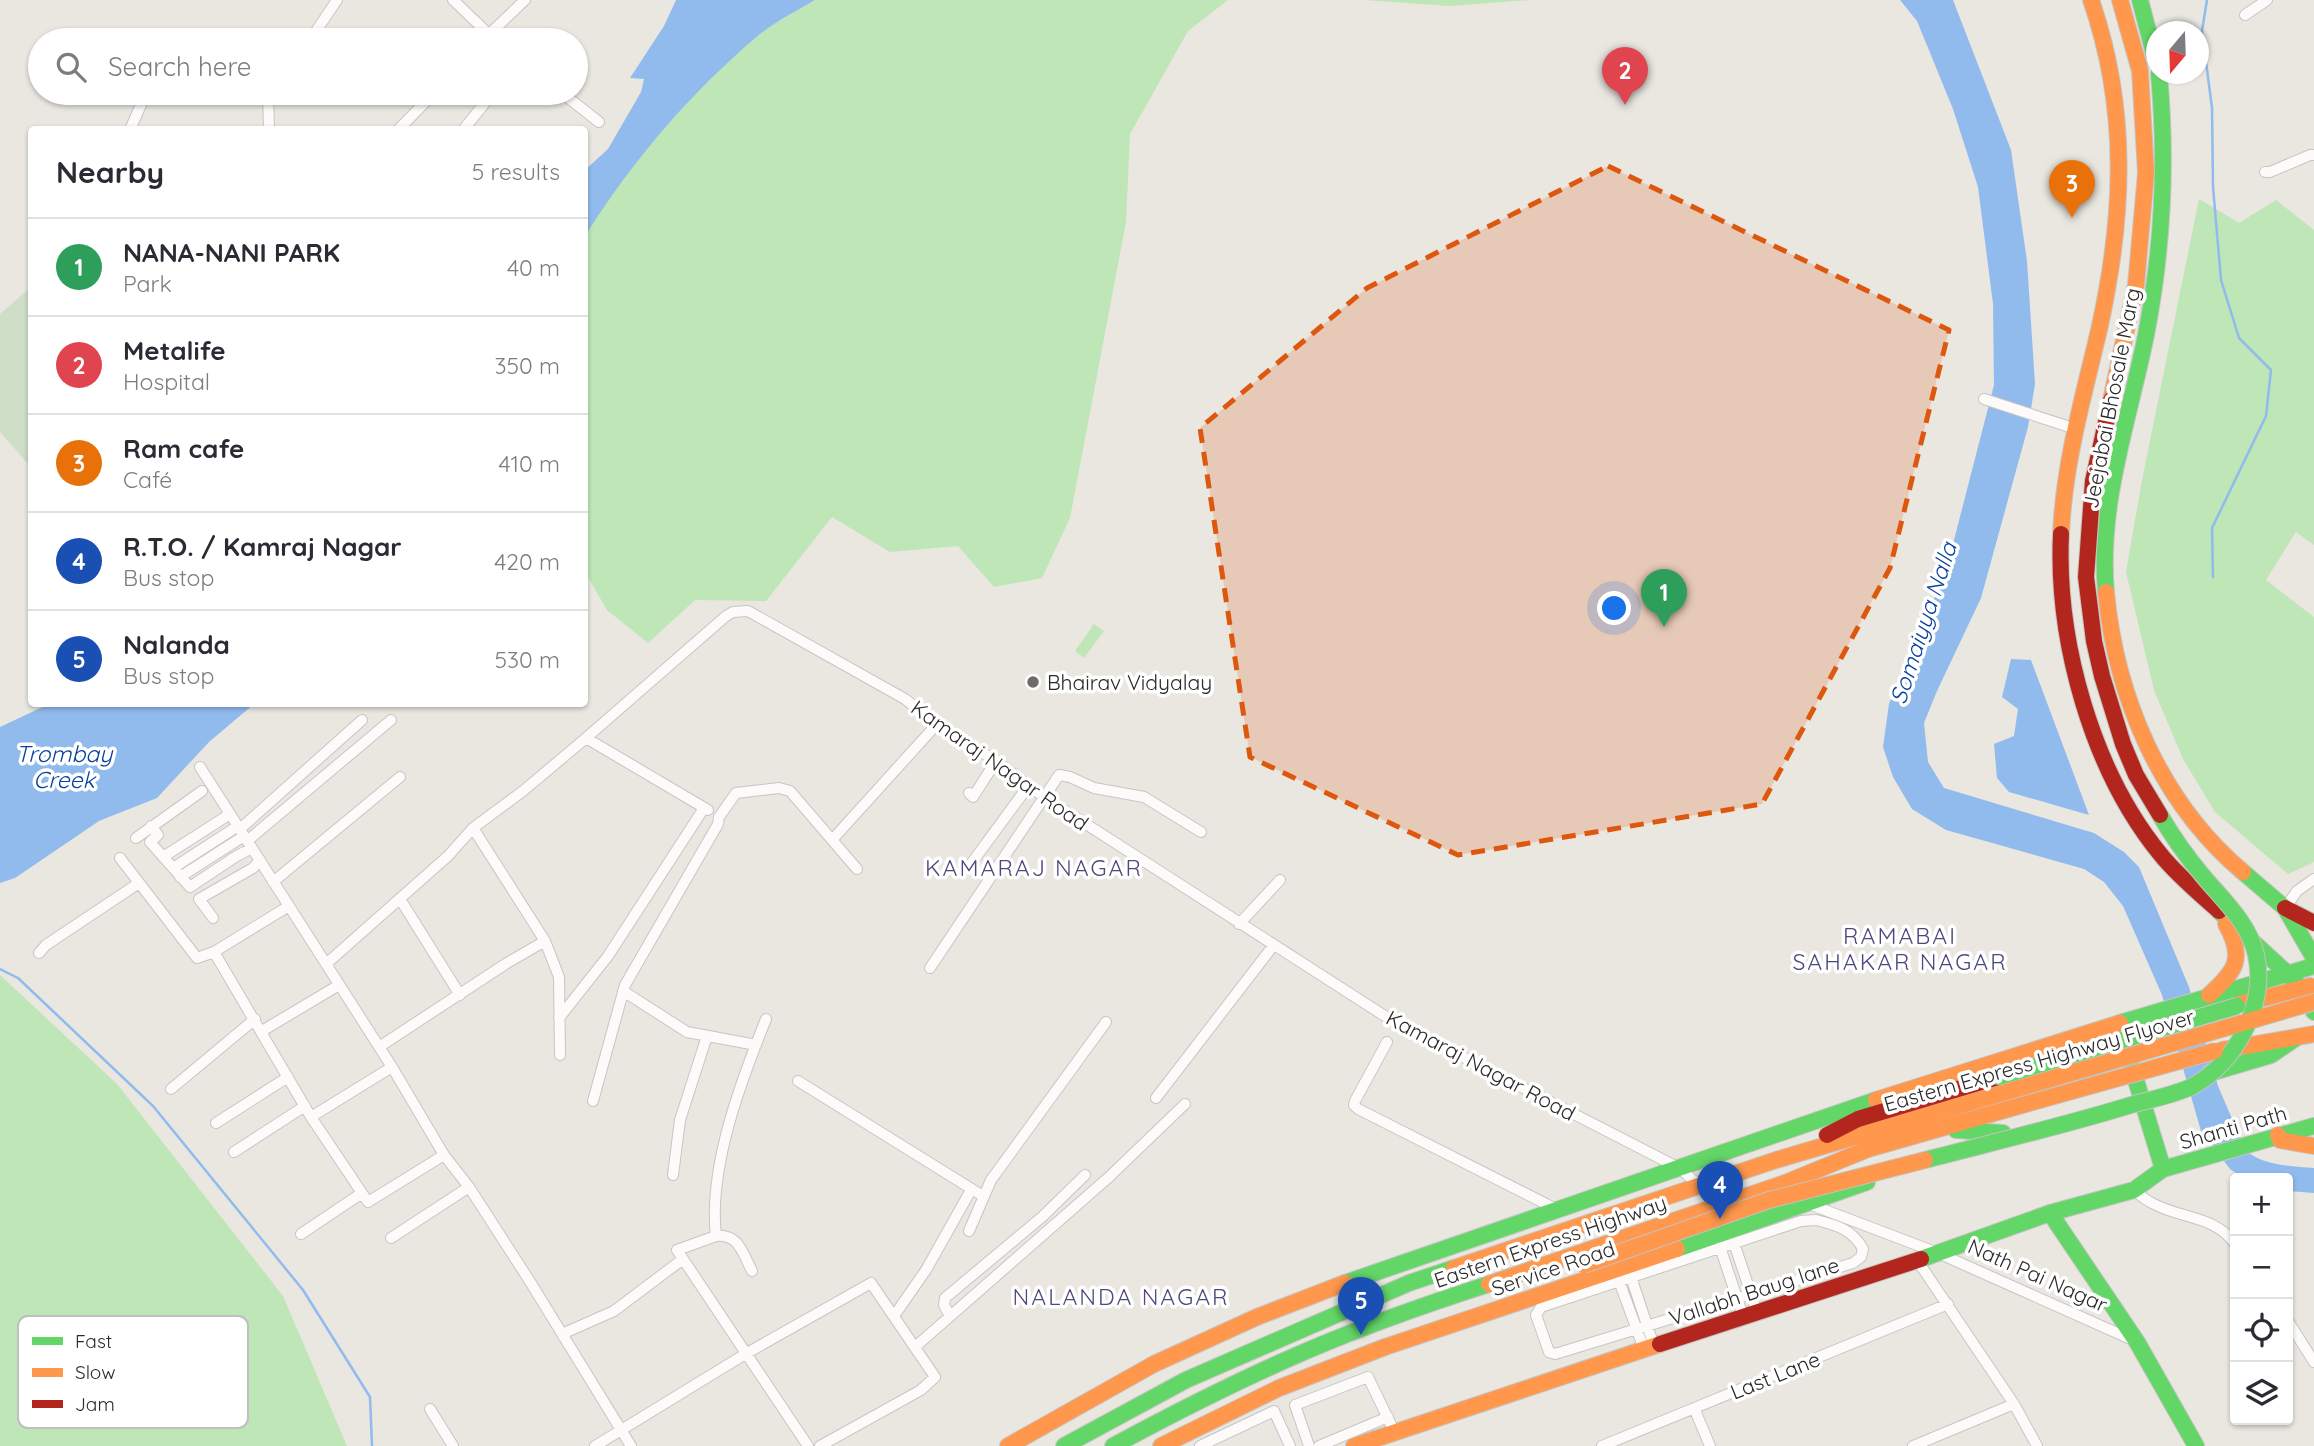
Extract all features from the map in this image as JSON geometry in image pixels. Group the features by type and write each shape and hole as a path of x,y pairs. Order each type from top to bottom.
{"main road":[{"path":"2091,0 2113,75 2119,173 2109,281 2066,476 2062,512 2059,578 2075,682 2103,755 2138,822 2175,870 2288,975 2307,987 2314,1012"},
{"path":"1306,1351 1358,1343 1769,1200 2092,1117 2192,1086 2229,1057 2243,1035 2257,992 2256,955 2242,922 2172,836 2136,775 2123,744 2102,676 2094,641 2086,577 2093,481 2136,285 2146,173 2140,71 2120,0"},
{"path":"2140,0 2146,22"},
{"name":"Jeejabai Bhosale Marg","path":"2160,84 2165,174 2160,249 2112,484 2106,547 2107,606 2120,672 2131,705 2178,800 2198,829 2215,847 2285,908 2314,958"},
{"path":"2285,908 2314,923"},
{"path":"2205,998 2227,979 2238,960 2234,936 2218,911"},
{"path":"1008,1446 1154,1364 1257,1317 1352,1280 1842,1111 2126,1021 2314,966"},
{"path":"1776,1160 1858,1119 2307,987"},
{"name":"Eastern Express Highway Flyover","path":"1776,1160 2314,1002"},
{"path":"2126,1021 2145,1092 2145,1115 2163,1169"},
{"name":"Eastern Express Highway","path":"1113,1446 1198,1401 1306,1351 1422,1306 1785,1183 1868,1149 2214,1051 2314,1034"},
{"path":"1785,1183 2003,1133 2272,1055 2296,1038"},
{"name":"Shanti Path","path":"2163,1169 2314,1126"},
{"path":"1941,1129 2003,1133"},
{"path":"2278,1135 2280,1140 2314,1146"},
{"name":"Service Road","path":"1161,1446 1279,1388 1385,1347 1810,1205 1964,1144"},
{"name":"Eastern Express Highway","path":"1064,1446 1186,1380 1409,1283 1776,1160"},
{"name":"Vallabh Baug lane","path":"1354,1446 1391,1424 1568,1374 1938,1253 2050,1213 2134,1190 2163,1169"},
{"path":"2050,1213 2137,1342 2196,1446"},
{"path":"1139,1446 1150,1426"}],"street":[{"path":"318,28 337,0"},
{"path":"453,0 479,28"},
{"path":"498,28 525,0"},
{"path":"2245,15 2267,0"},
{"path":"132,126 141,105"},
{"path":"268,105 269,126"},
{"path":"402,126 421,105"},
{"path":"466,126 483,105"},
{"path":"577,105 599,122"},
{"path":"2264,172 2314,155"},
{"path":"1986,400 2076,429"},
{"name":"Kamaraj Nagar Road","path":"326,964 448,856 472,828 586,738 726,616 748,611 905,699 1044,797 1391,1020 1679,1168 1700,1186"},
{"path":"151,826 158,835 150,842 190,887 235,857 244,836 362,720"},
{"path":"176,872 244,836 391,720"},
{"path":"832,839 937,724"},
{"path":"586,738 719,817"},
{"path":"969,793 973,797 996,761"},
{"path":"200,766 392,1067 444,1155 469,1187 631,1446"},
{"path":"930,968 1055,777 1063,775 1094,788 1144,797 1201,832"},
{"path":"273,882 400,777"},
{"path":"968,868 1029,785"},
{"path":"593,1101 623,991 718,824 719,817 736,793 785,789 794,795 858,869"},
{"path":"136,838 202,791"},
{"path":"559,1019 608,956 704,808"},
{"path":"163,857 230,814"},
{"path":"472,828 545,941 559,977 560,1055"},
{"path":"120,858 197,958 214,952 289,906"},
{"path":"213,918 199,899 253,868 260,860"},
{"path":"2285,908 2297,891 2314,879"},
{"path":"1239,923 1280,880"},
{"path":"38,953 139,883"},
{"path":"400,899 460,995"},
{"path":"379,1047 545,941"},
{"path":"1156,1098 1273,946"},
{"path":"214,952 311,1117 368,1202 444,1155"},
{"path":"262,1031 339,985"},
{"path":"623,991 680,1029 755,1045"},
{"path":"716,1236 713,1210 718,1176 732,1118 766,1018"},
{"path":"171,1089 255,1019"},
{"path":"969,1231 991,1180 1106,1022"},
{"path":"673,1175 680,1120 707,1036"},
{"path":"1387,1042 1355,1101 1354,1105 1358,1109 1558,1210"},
{"path":"311,1117 392,1067"},
{"path":"216,1123 288,1077"},
{"path":"798,1081 983,1196"},
{"path":"915,1348 1109,1177 1185,1104"},
{"path":"234,1152 305,1106"},
{"path":"950,1316 944,1305 946,1298 1042,1217 1084,1175"},
{"path":"391,1238 469,1187"},
{"path":"894,1317 926,1270 971,1190"},
{"path":"2134,1190 2152,1203 2213,1224 2230,1237"},
{"path":"301,1234 362,1193"},
{"name":"Nath Pai Nagar","path":"1810,1205 1938,1253 2137,1342"},
{"path":"1816,1220 1848,1231 1858,1239 1863,1249 1861,1257 1853,1263 1555,1354 1549,1352 1536,1315 1539,1308 1720,1247 1801,1221 1816,1220"},
{"path":"752,1271 729,1235 716,1236 677,1250 808,1446"},
{"path":"1734,1243 1750,1293 1750,1314"},
{"path":"1720,1247 1738,1297 1750,1314"},
{"path":"562,1334 614,1311 683,1259"},
{"path":"1917,1260 2014,1404 2037,1446"},
{"path":"1833,1269 1838,1285"},
{"path":"1625,1279 1649,1347"},
{"path":"595,1446 747,1353 871,1283 935,1377 921,1391 820,1446"},
{"name":"Last Lane","path":"1602,1446 1948,1304"},
{"path":"2293,1328 2313,1355"},
{"path":"1561,1352 1568,1374"},
{"path":"1309,1446 1295,1405 1368,1377 1391,1424 1319,1446"},
{"path":"1913,1446 2014,1404"},
{"path":"1694,1408 1710,1446"},
{"path":"430,1409 453,1446"},
{"path":"1206,1445 1273,1411 1290,1446"}],"highlighted area":[{"path":"1608,166 1949,330 1890,568 1762,804 1458,855 1250,757 1200,428 1367,288"}],"green space":[{"path":"816,0 1228,0 1188,31 1130,134 1126,222 1070,518 1042,578 994,587 958,546 890,552 832,517 766,601 695,600 648,643 607,610 588,577 588,230 622,181 687,102 736,55 767,28"},
{"path":"1364,0 1531,0 1449,6"},
{"path":"2199,199 2239,223 2276,200 2314,230 2314,545 2296,532 2266,580 2314,617 2314,862 2288,874 2215,812 2183,759 2154,690 2126,572"},
{"path":"28,290 28,464 0,432 0,314"},
{"path":"1094,624 1104,631 1084,658 1075,651"},
{"path":"0,975 117,1084 283,1296 347,1446 0,1446"}],"water":[{"path":"676,0 815,0 766,29 687,103 643,154 588,231 588,167 608,149 641,92 644,79 630,78 664,26"},
{"path":"1900,0 1953,0 2011,150 2027,261 2035,384 2028,427 1981,598 1924,723 1928,762 1944,788 2094,833 2124,852 2139,867 2189,987 2218,1086 2246,1151 2261,1160 2314,1168 2314,1193 2293,1191 2293,1173 2236,1173 2201,1131 2162,995 2123,906 2104,882 2084,869 1946,830 1912,809 1893,777 1883,747 1889,704 1946,571 1994,385 1993,304 1978,187 1953,109 1917,21"},
{"path":"2011,659 2031,660 2089,815 2009,792 1997,778 1994,744 2014,736 2018,709 2002,697"},
{"name":"Trombay Creek","path":"43,707 250,707 209,742 157,798 99,821 15,878 0,883 0,727"}],"waterway":[{"path":"2207,0 2202,31 2212,108 2213,187 2221,280 2239,338 2271,370 2266,416 2212,528 2213,577"},
{"path":"0,969 18,978 153,1106 303,1290 370,1397 372,1446"}],"traffic: fast":[{"path":"2140,0 2146,23"},
{"path":"2106,592 2106,527 2111,494 2146,335 2160,237 2163,140 2160,84"},
{"path":"1925,1160 2179,1092 2209,1076 2235,1047 2245,1030 2257,993 2258,974 2253,943 2241,922 2191,861 2160,815"},
{"path":"2243,872 2285,908 2314,958"},
{"path":"2219,911 2289,975 2301,988 2314,1012"},
{"path":"2120,1023 2314,966"},
{"path":"1998,1077 2237,1006"},
{"path":"2210,1073 2271,1055 2296,1038"},
{"path":"2131,1064 2163,1169"},
{"path":"1345,1283 1876,1100"},
{"path":"1921,1259 2050,1213 2134,1190 2163,1169 2314,1126"},
{"path":"1956,1130 2003,1133"},
{"path":"1677,1249 1867,1182"},
{"path":"2050,1213 2137,1342 2196,1446"},
{"path":"1064,1446 1186,1380 1409,1283 1454,1268"},
{"path":"1113,1446 1304,1352 1489,1284"}],"traffic: slow":[{"path":"2061,534 2070,457 2107,288 2117,205 2119,164 2112,82 2091,0"},
{"path":"2111,400 2136,285 2146,173 2140,71 2120,0"},
{"path":"2106,592 2120,671 2148,746 2166,781 2188,814 2214,845 2243,872"},
{"path":"2209,995 2226,979 2235,963 2235,946 2226,924"},
{"path":"2241,1004 2310,986"},
{"path":"2006,1092 2314,1002"},
{"path":"1876,1100 2120,1023 2123,1033"},
{"path":"2222,1050 2314,1034"},
{"path":"2008,1109 2215,1051"},
{"path":"1454,1268 1776,1160 2006,1092"},
{"path":"1489,1284 1785,1183 1868,1149 2008,1109"},
{"path":"2278,1135 2280,1140 2314,1146"},
{"path":"1584,1265 1769,1200 1925,1160"},
{"path":"1161,1446 1279,1388 1385,1347 1677,1249"},
{"path":"1008,1446 1154,1364 1257,1317 1345,1283"},
{"path":"1354,1446 1660,1344"}],"traffic: jam":[{"path":"2111,400 2093,481 2086,577 2094,641 2123,744 2136,775 2160,815"},
{"path":"2061,534 2061,575 2072,660 2098,745 2137,821 2161,855 2219,911"},
{"path":"2285,908 2314,923"},
{"path":"1827,1135 1858,1119 1998,1077"},
{"path":"1660,1344 1921,1259"}],"place":[{"name":"Metalife","path":"1625,105"},
{"name":"Ram cafe","path":"2072,218"},
{"name":"NANA-NANI PARK","path":"1664,627"},
{"name":"Bhairav Vidyalay","path":"1033,682"},
{"name":"R.T.O. / Kamraj Nagar","path":"1720,1219"},
{"name":"Nalanda","path":"1361,1335"}],"district":[{"name":"KAMARAJ NAGAR","path":"1034,867"},
{"name":"RAMABAI SAHAKAR NAGAR","path":"1900,948"},
{"name":"NALANDA NAGAR","path":"1121,1296"}],"water label":[{"name":"Somaiyya Nalla","path":"1923,623"}]}
